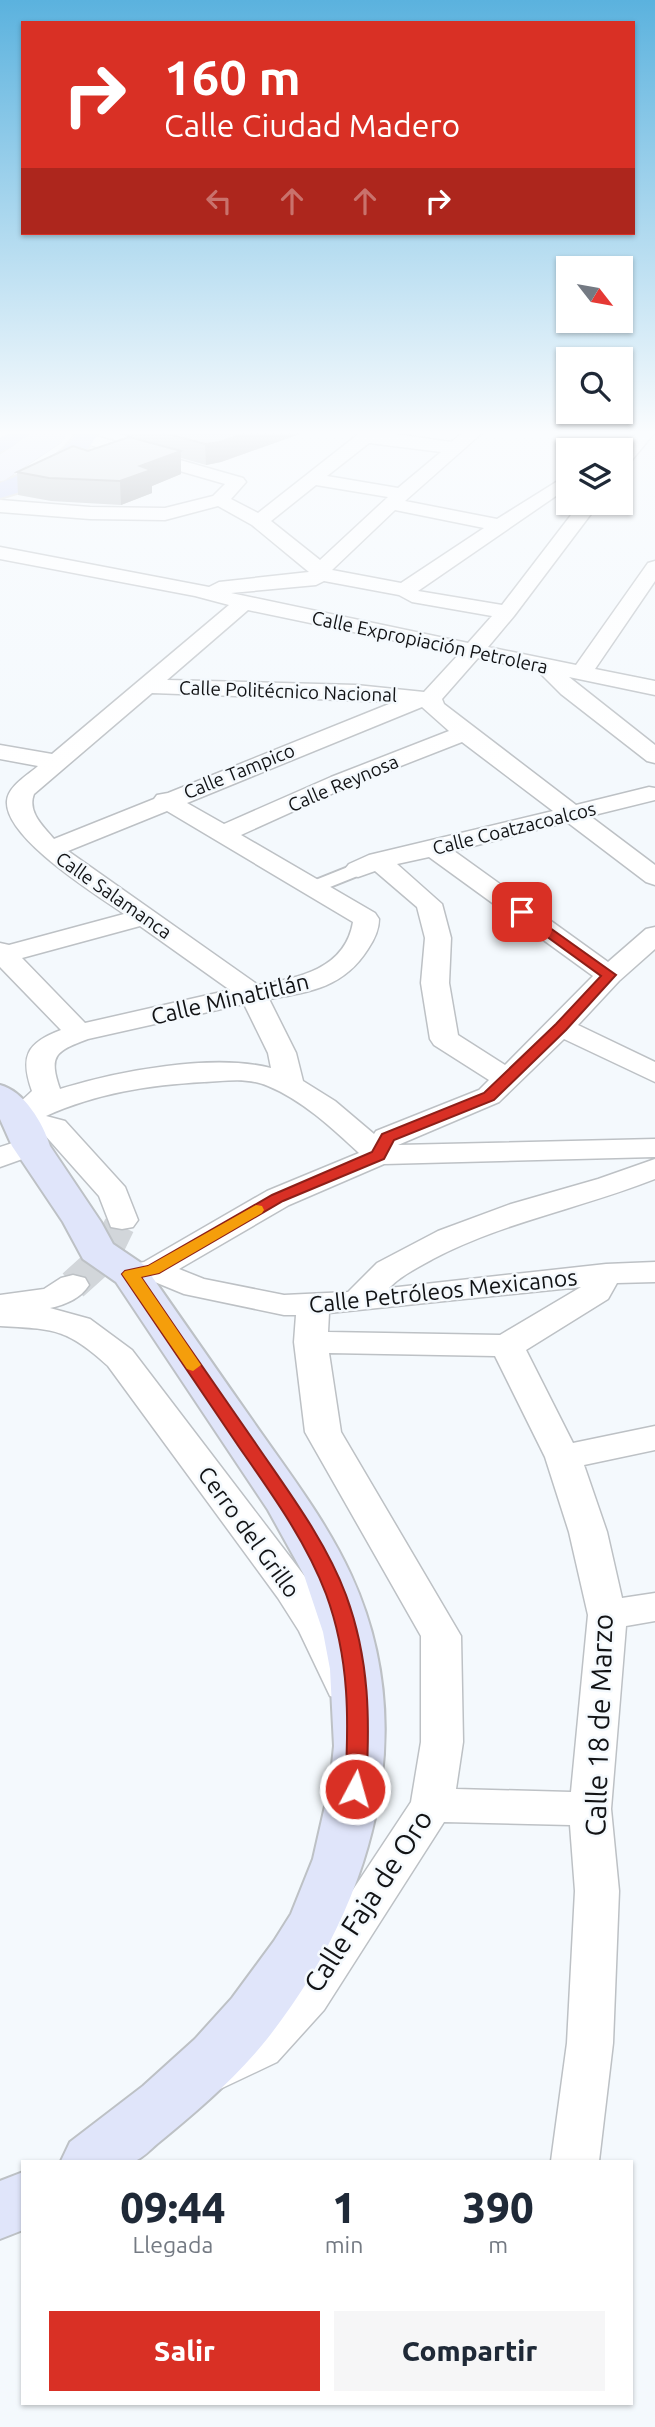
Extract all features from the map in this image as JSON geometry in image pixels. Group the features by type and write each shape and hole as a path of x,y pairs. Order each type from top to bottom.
{"main road":[{"path":"12,1130 82,1222 97,1251 142,1272 315,1551 336,1595 355,1669 360,1718 358,1768 343,1850 312,1928 261,2005 229,2043 183,2086 91,2160"},
{"path":"0,2211 21,2201"}],"street":[{"path":"286,545 318,575"},
{"path":"318,575 349,545"},
{"path":"405,590 469,545"},
{"path":"558,545 474,652 430,698 433,707 465,733 655,877"},
{"name":"Calle Expropiación Petrolera","path":"0,553 197,590 244,603 655,688"},
{"path":"581,673 655,567"},
{"path":"197,590 318,575 405,590 412,596 507,612"},
{"name":"Calle Salamanca","path":"244,603 56,762 23,791 19,800 22,816 50,850 253,994 282,1053 290,1086"},
{"path":"545,666 569,689 655,755"},
{"name":"Calle Politécnico Nacional","path":"146,685 356,692 430,698"},
{"name":"Calle Tampico","path":"50,850 165,800 403,706 430,698"},
{"name":"Calle Reynosa","path":"222,833 244,826 339,782 465,733"},
{"path":"0,752 56,762"},
{"name":"Calle Coatzacoalcos","path":"315,887 368,865 649,794"},
{"name":"Calle Minatitlán","path":"12,1130 47,1093 37,1068 50,1043 79,1033 276,990 323,977 339,968 353,951 367,924 366,919 315,887 165,800"},
{"path":"434,849 609,975"},
{"path":"368,865 429,904 438,938 435,983 444,1039 508,1079"},
{"path":"79,1033 2,953 144,917"},
{"path":"379,1155 387,1137 481,1101 508,1079 561,1027 609,975 655,935"},
{"path":"561,1027 655,1073"},
{"path":"12,1130 59,1097 77,1092 160,1076 259,1073 290,1086 326,1110 379,1155"},
{"path":"12,1130 54,1128 114,1194 122,1220"},
{"path":"142,1272 278,1198 379,1155 655,1148"},
{"path":"357,1302 388,1270 449,1238 522,1211 609,1186 655,1168"},
{"name":"Calle Petróleos Mexicanos","path":"142,1272 196,1287 284,1305 312,1323 357,1302 631,1273"},
{"path":"312,1323 507,1346 631,1273 655,1298"},
{"path":"0,1306 52,1298 73,1284"},
{"name":"Cerro del Grillo","path":"0,1316 65,1319 96,1336 120,1358 292,1588 317,1629 360,1718"},
{"name":"Calle Faja de Oro","path":"183,2086 261,2048 308,1996 432,1805 442,1742 441,1636 323,1432 312,1323"},
{"name":"Calle 18 de Marzo","path":"507,1346 563,1457 589,1532 607,1615 603,1685 590,1809 597,1891 590,2043 575,2160"},
{"path":"563,1457 655,1438"},
{"path":"607,1615 655,1607"},
{"path":"432,1805 590,1809"}],"tunnel":[{"path":"73,1285 104,1257 122,1220"}],"slow traffic":[{"path":"193,1365 130,1274 153,1270 256,1210"}],"route":[{"path":"355,1789 360,1718 355,1669 336,1595 315,1551 275,1486 130,1274 153,1270 278,1198 379,1155 387,1137 489,1096 561,1027 609,975 522,912"}]}
